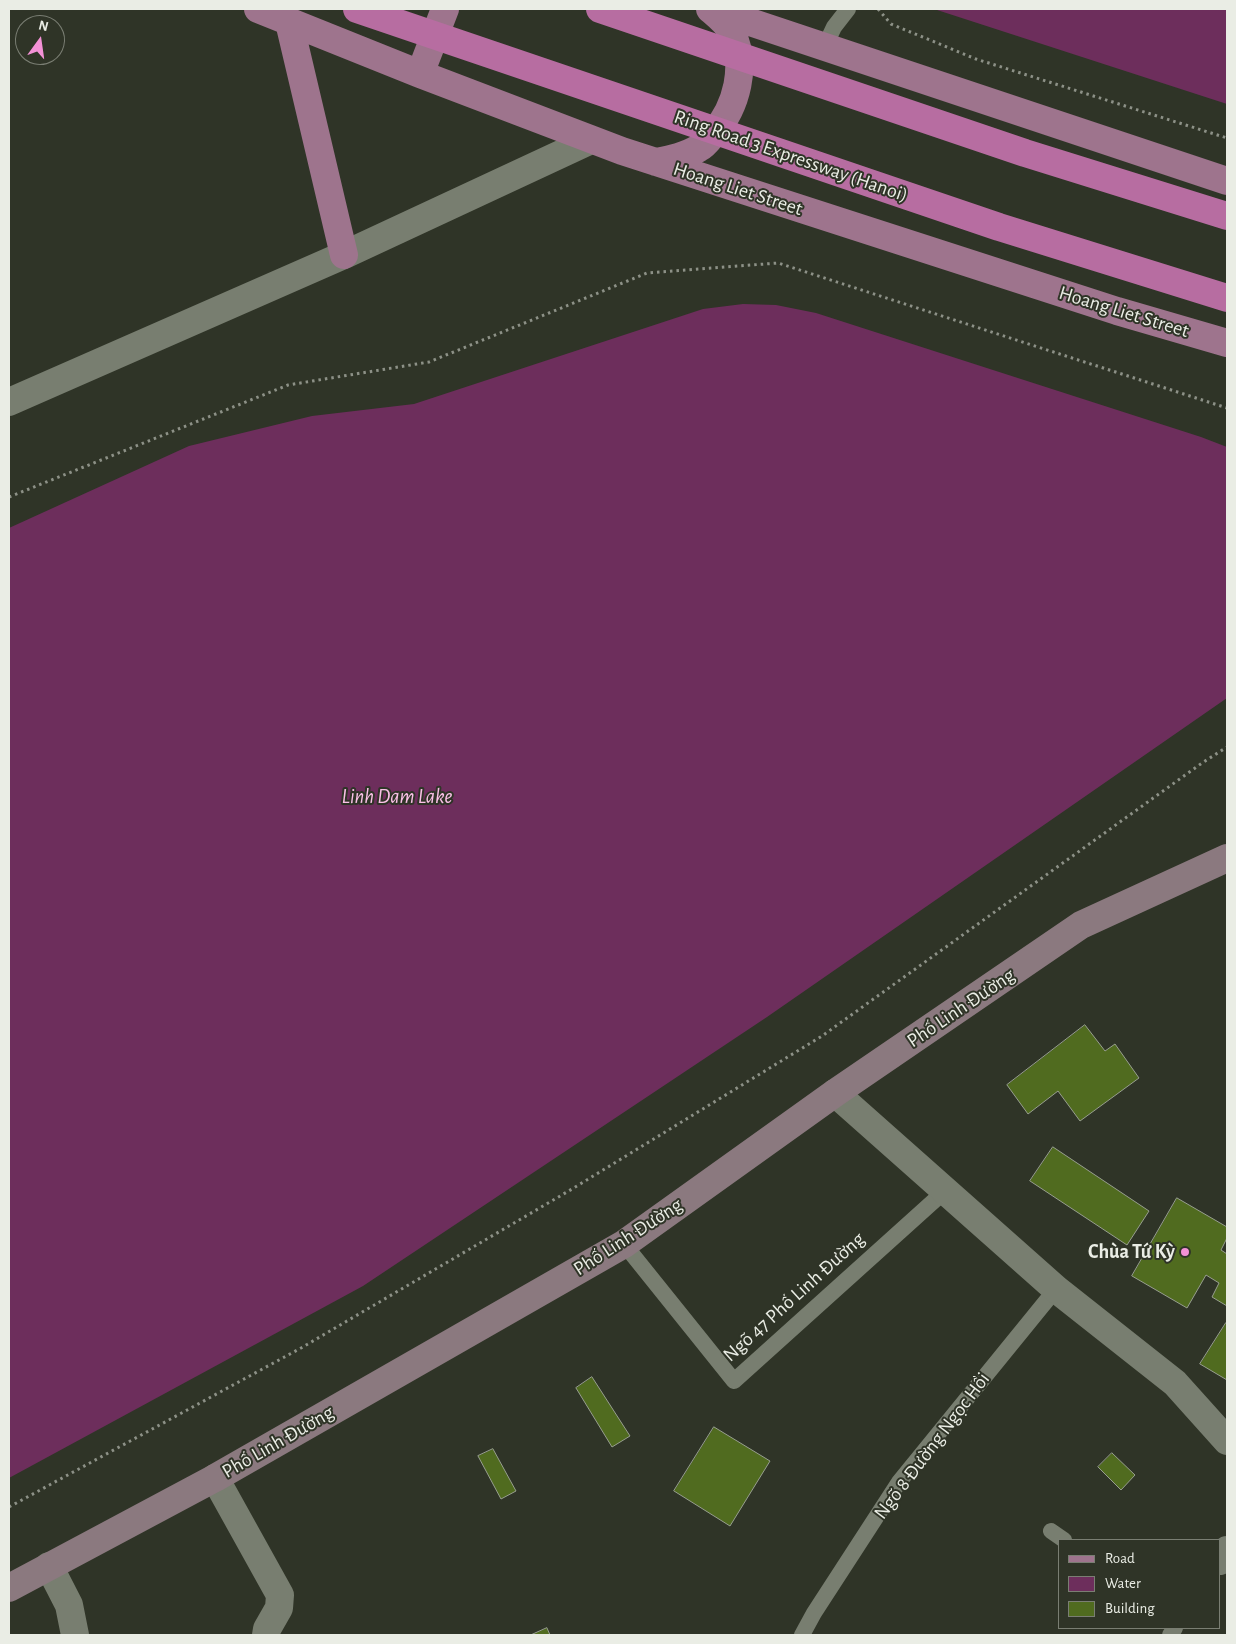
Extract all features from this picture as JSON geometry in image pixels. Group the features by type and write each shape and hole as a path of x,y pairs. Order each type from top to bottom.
{"highway":[{"name":"Ring Road 3 Expressway (Hanoi)","path":"357,9 990,224 1227,298"},
{"path":"600,9 1016,150 1227,216"}],"main road":[{"name":"Hoang Liet Street","path":"258,9 591,140 1117,311 1227,343"},
{"path":"420,74 445,9"},
{"path":"710,9 1227,181"},
{"path":"656,162 683,156 701,147 723,123 733,103 738,79 739,50 730,29 710,9"},
{"path":"289,22 344,255"}],"street":[{"path":"9,402 344,255 591,140"},
{"name":"Phố Linh Đường","path":"9,1588 215,1478 624,1244 836,1093 1081,926 1227,858"},
{"path":"836,1093 1056,1289 1175,1383 1227,1441"},
{"path":"215,1478 280,1595 279,1608 267,1629 266,1635"},
{"path":"49,1566 69,1605 75,1635"}],"lane":[{"path":"825,46 834,27 848,9"},
{"name":"Ngõ 47 Phố Linh Đường","path":"624,1244 734,1381 946,1190"},
{"name":"Ngõ 8 Đường Ngọc Hồi","path":"802,1635 814,1613 899,1482 1056,1289"}],"path":[{"path":"878,9 891,24 976,59 1227,138"},
{"path":"9,497 288,384 429,362 648,273 778,263 1227,408"},
{"path":"9,1507 300,1348 572,1189 822,1036 1227,747"}],"water":[{"path":"934,9 1227,9 1227,104"},
{"name":"Linh Dam Lake","path":"743,304 776,305 816,313 1227,447 1227,698 767,1017 363,1286 9,1478 9,528 189,446 312,416 414,404 703,309"}],"building":[{"path":"1085,1025 1105,1051 1115,1044 1139,1078 1080,1121 1058,1091 1028,1114 1007,1085"},
{"path":"1053,1147 1149,1211 1127,1245 1030,1181"},
{"name":"Chùa Tứ Kỳ","path":"1177,1198 1227,1227 1227,1238 1221,1250 1227,1254 1227,1306 1212,1297 1219,1283 1206,1275 1187,1308 1132,1276"},
{"path":"1227,1324 1227,1380 1200,1364"},
{"path":"592,1377 630,1436 612,1447 576,1388"},
{"path":"714,1427 770,1461 730,1526 674,1491"},
{"path":"493,1449 516,1491 501,1499 478,1456"},
{"path":"1112,1453 1135,1475 1121,1490 1098,1467"},
{"path":"547,1628 550,1635 531,1635"}],"place":[{"name":"Chùa Tứ Kỳ","path":"1185,1252"}]}
